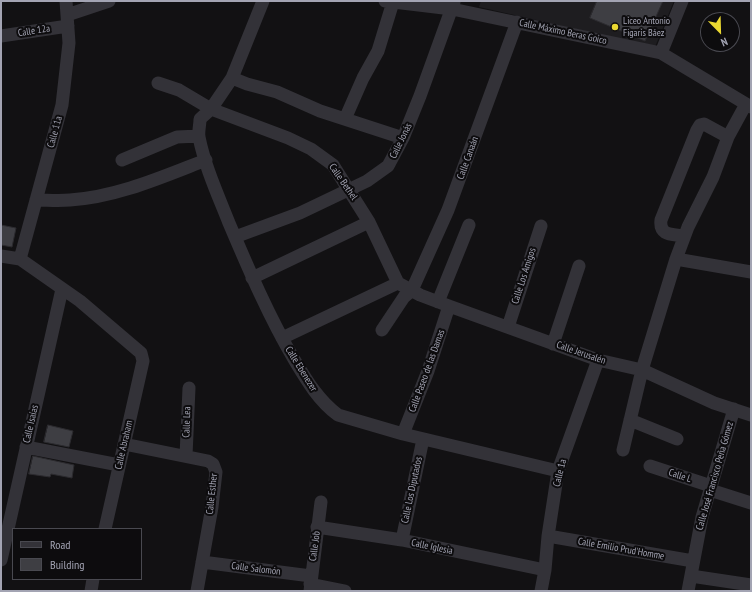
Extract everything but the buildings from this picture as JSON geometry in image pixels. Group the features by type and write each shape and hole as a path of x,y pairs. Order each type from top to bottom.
{"street":[{"name":"Calle 11a","path":"20,259 62,105 69,44 66,1"},
{"name":"Calle 12a","path":"1,36 67,20 109,1"},
{"name":"Calle Ebenezer","path":"263,1 232,78 211,109 200,119 199,136 206,160 252,278 282,338 313,390 330,409 338,415 403,434 558,471"},
{"path":"345,119 363,78 378,51 389,1"},
{"name":"Calle Máximo Beras Goico","path":"389,1 453,5 517,22 661,53 748,105"},
{"path":"661,53 682,1"},
{"name":"Calle Jonás","path":"235,237 300,213 367,181 388,166 403,138 420,96 453,5"},
{"name":"Calle Canaán","path":"382,330 404,297 412,290 448,210 517,22"},
{"path":"232,78 247,84 277,92 320,111 403,138"},
{"name":"Calle Bethel","path":"158,83 179,90 211,109 288,138 311,149 333,165 369,222 398,283"},
{"path":"623,450 642,370 684,236 713,177 728,137 748,105"},
{"path":"684,236 668,234 662,230 660,226 661,220 697,130 704,124 728,137"},
{"path":"122,160 178,137 199,136"},
{"path":"36,200 70,200 112,193 153,180 206,160"},
{"path":"252,278 369,222"},
{"name":"Calle Paseo de las Damas","path":"403,434 428,371 444,304 469,225"},
{"name":"Calle Los Amigos","path":"508,327 541,226"},
{"path":"1,256 20,259 62,289"},
{"path":"676,259 751,272"},
{"path":"553,344 579,266"},
{"path":"282,338 398,283 412,290"},
{"name":"Calle Abraham","path":"62,289 80,301 141,353 143,361 105,528"},
{"name":"Calle Isaías","path":"1,560 62,289"},
{"name":"Calle Jerusalén","path":"412,290 444,304 598,360 642,370 714,403 751,415"},
{"name":"Calle 1a","path":"541,591 558,471 598,360"},
{"name":"Calle Lea","path":"186,456 189,388"},
{"name":"Calle José Francisco Peña Gómez","path":"688,591 702,517 734,409"},
{"path":"630,420 677,439"},
{"name":"Calle Los Diputados","path":"402,540 423,439"},
{"name":"Calle Esther","path":"124,444 208,460 213,464 216,472 212,507 197,591"},
{"path":"26,447 119,465"},
{"name":"Calle L","path":"650,466 751,502"},
{"name":"Calle Job","path":"310,584 321,502"},
{"name":"Calle Iglesia","path":"317,527 402,540 545,570"},
{"name":"Calle Emilio Prud'Homme","path":"548,536 694,561"},
{"name":"Calle Salomón","path":"202,562 345,591"},
{"path":"691,576 751,585"},
{"path":"91,591 93,580"}],"shaded area":[{"name":"Liceo Antonio Figaris Báez","path":"481,1 674,1 655,47 479,7"}],"place":[{"name":"Liceo Antonio Figaris Báez","path":"615,27"}]}
